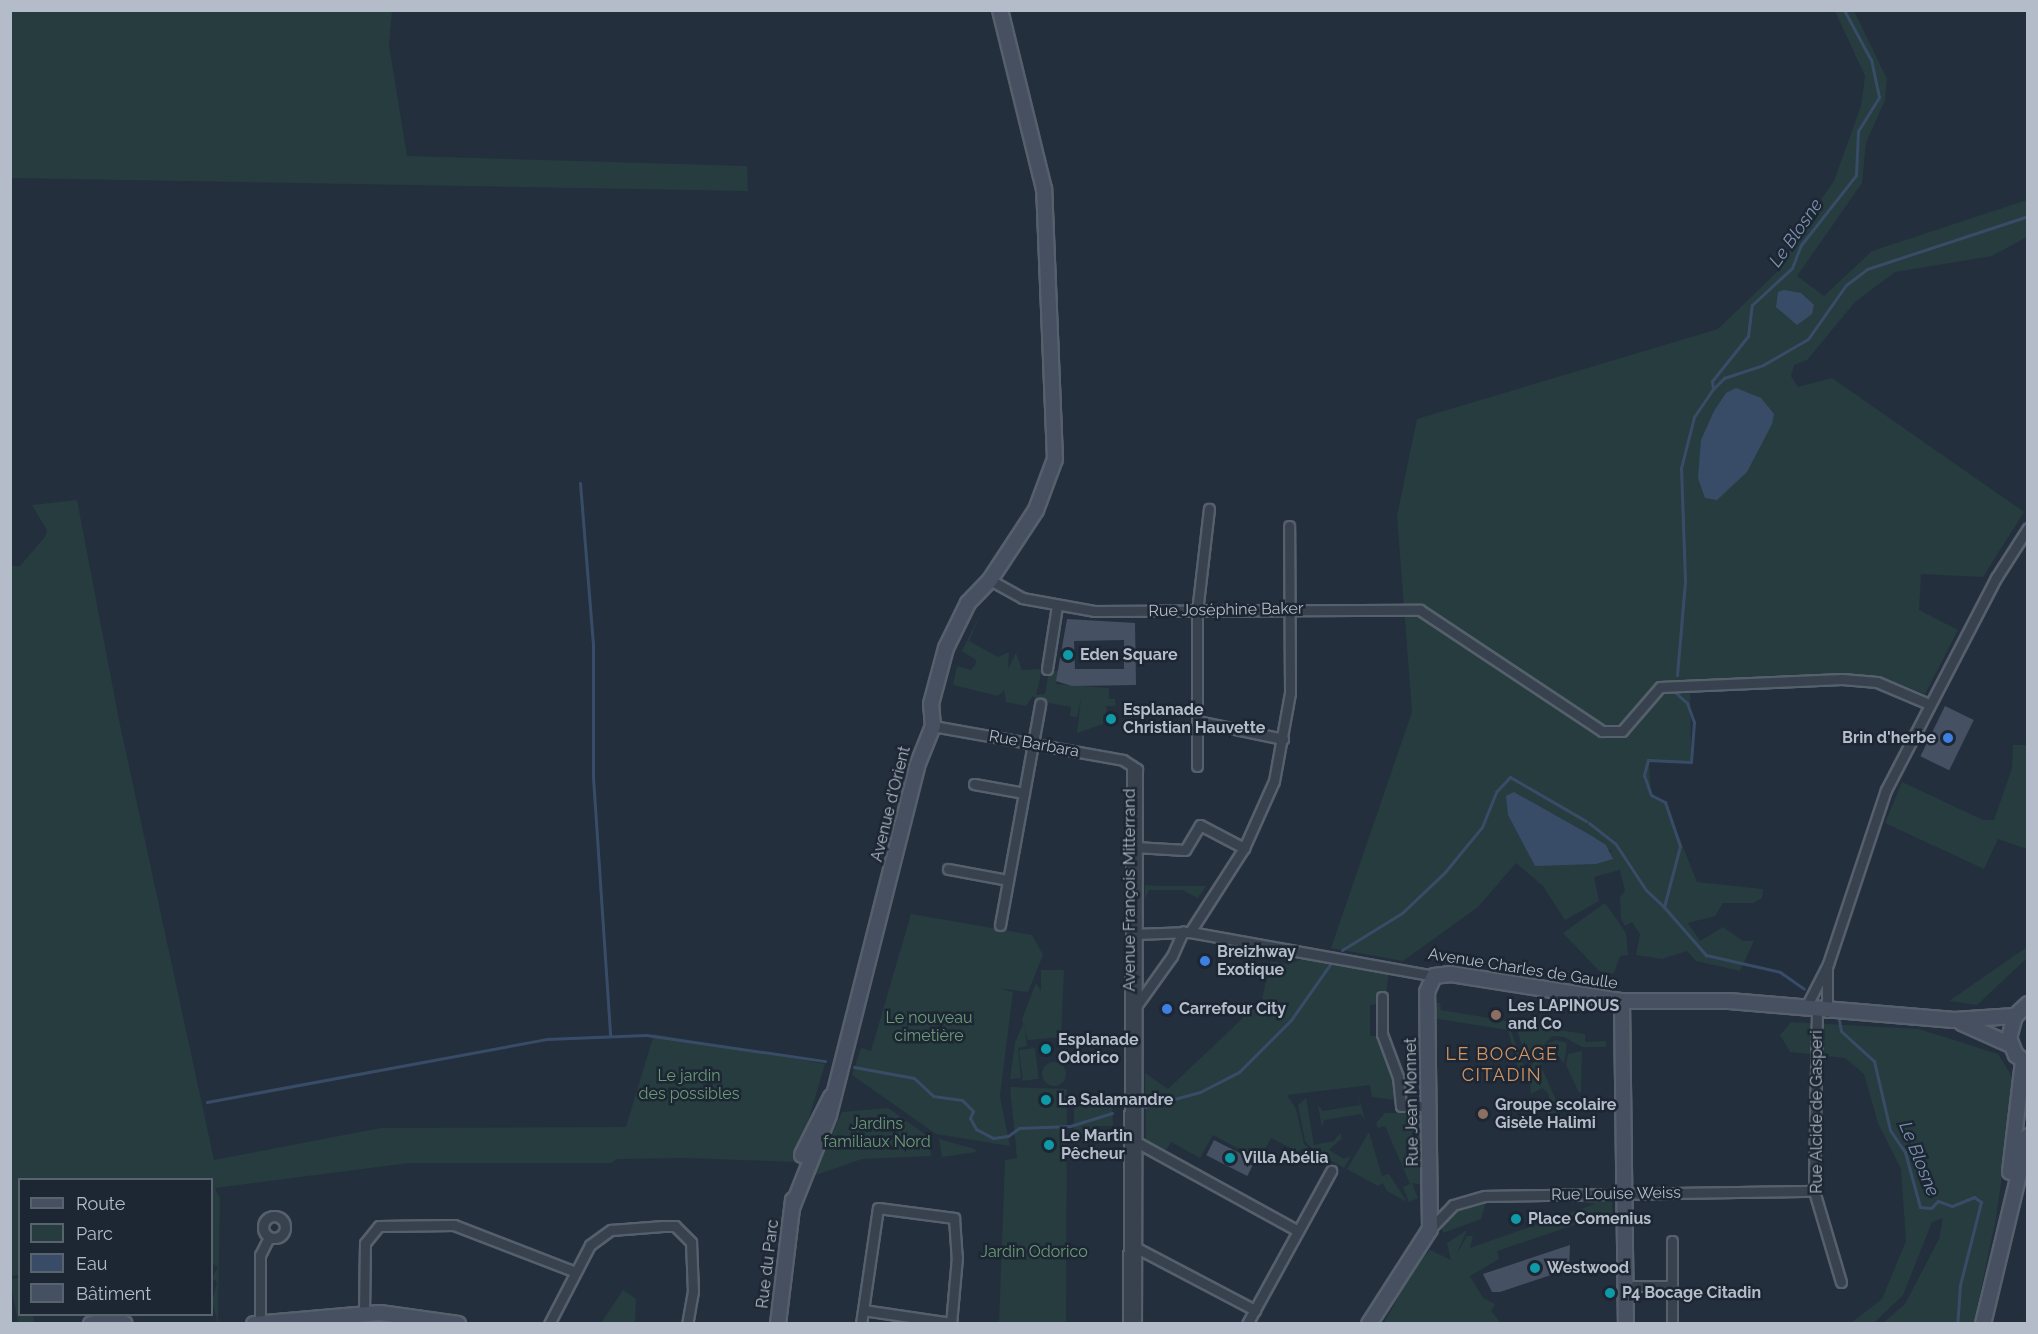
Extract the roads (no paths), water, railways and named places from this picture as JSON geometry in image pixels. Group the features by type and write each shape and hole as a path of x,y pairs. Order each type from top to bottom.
{"street":[{"name":"Avenue d'Orient","path":"832,1096 917,766 933,726 931,704 946,648 968,603 990,580 1046,490 1056,442 1044,189 1000,10"},
{"path":"1197,766 1197,612 1209,509"},
{"path":"1133,1007 1172,956 1244,848 1274,781 1290,693 1289,526"},
{"path":"1816,1010 1868,836 1929,705 2028,528"},
{"name":"Rue Joséphine Baker","path":"990,580 1022,598 1094,612 1395,608 1420,610 1440,619 1602,732 1622,731 1659,687 1842,679 1876,682 1929,705"},
{"path":"1047,669 1057,606"},
{"path":"1000,925 1040,704"},
{"path":"1197,721 1283,740"},
{"name":"Rue Barbara","path":"933,726 1033,743 1132,766"},
{"name":"Avenue François Mitterrand","path":"1132,766 1134,847 1132,1246 1136,1323"},
{"path":"974,784 1024,792"},
{"path":"1134,847 1185,850 1200,825 1244,848"},
{"path":"948,869 1008,880"},
{"name":"Avenue Charles de Gaulle","path":"1134,934 1186,932 1434,976 1451,974 1622,1001 1729,1001 1954,1020"},
{"name":"Rue Alcide de Gasperi","path":"1828,964 1816,1010 1814,1191 1841,1282"},
{"name":"Rue Jean Monnet","path":"1430,1229 1427,992 1434,976"},
{"path":"1382,997 1383,1034 1398,1077 1401,1106 1429,1106"},
{"path":"1622,1001 1626,1323"},
{"path":"1954,1020 2015,1016 2028,1004"},
{"path":"2011,1045 2015,1016"},
{"path":"1954,1020 2011,1045 2025,1063 2006,1210 1983,1323"},
{"name":"Rue du Parc","path":"778,1323 792,1208 829,1115 832,1096"},
{"path":"2006,1210 2028,1136"},
{"path":"1132,1145 1298,1231"},
{"path":"1247,1323 1330,1171"},
{"name":"Rue Louise Weiss","path":"1430,1229 1440,1215 1467,1198 1814,1191"},
{"path":"861,1323 878,1208 954,1218 957,1257 951,1323 863,1310"},
{"path":"364,1314 365,1243 379,1226 454,1225 573,1271"},
{"path":"549,1323 573,1271 590,1245 611,1230 675,1227 691,1242 693,1291 687,1323"},
{"path":"1369,1323 1430,1229"},
{"path":"269,1237 260,1255 263,1322 364,1314 420,1316 458,1323"},
{"path":"1672,1241 1672,1323"},
{"path":"1132,1246 1255,1310"},
{"name":"Avenue François Mitterrand","path":"1128,1323 1132,1246"},
{"path":"1626,1286 1672,1286"},
{"path":"91,1323 117,1319 125,1323"}],"water":[{"path":"1784,290 1801,293 1814,305 1812,314 1797,325 1776,307 1778,292"},
{"path":"1736,388 1761,398 1774,414 1772,424 1747,472 1717,500 1705,498 1698,478 1701,440 1714,411 1726,393"},
{"path":"1514,792 1606,845 1613,859 1596,864 1535,866 1508,815 1506,796"}],"waterway":[{"name":"Le Blosne","path":"1677,675 1685,581 1681,468 1694,417 1713,389 1712,381 1748,336 1752,305 1792,268 1801,245 1856,175 1858,131 1879,97 1871,60 1844,10"},
{"path":"1713,389 1724,378 1763,365 1808,339 1846,285 1867,269 2028,216"},
{"path":"580,483 593,643 593,777 610,1035"},
{"name":"Le Blosne","path":"1676,693 1687,703 1694,722 1691,762 1648,760 1644,775 1651,795 1665,802 1680,846 1664,907 1706,955 1780,972 1804,989"},
{"path":"1342,950 1402,913 1445,872 1482,827 1496,792 1510,777 1586,821"},
{"path":"1589,823 1615,843 1646,890 1664,907"},
{"path":"1145,1107 1200,1092 1239,1072 1291,1020 1331,963"},
{"name":"Le Blosne","path":"1839,1020 1841,1031 1874,1061 1890,1130 1905,1152 1920,1207 1931,1208 1938,1201 1952,1206 1974,1197 1981,1202 1960,1285 1957,1324"},
{"path":"207,1102 546,1039 646,1035 825,1061"},
{"path":"854,1067 914,1078 933,1096 962,1100 973,1111 970,1118 976,1129 993,1138 1008,1136 1019,1128 1070,1126 1112,1113"}],"place":[{"name":"Eden Square","path":"1068,655"},
{"name":"Esplanade Christian Hauvette","path":"1111,719"},
{"name":"Brin d'herbe","path":"1948,738"},
{"name":"Breizhway Exotique","path":"1205,961"},
{"name":"Carrefour City","path":"1167,1009"},
{"name":"Les LAPINOUS and Co","path":"1496,1015"},
{"name":"Esplanade Odorico","path":"1046,1049"},
{"name":"La Salamandre","path":"1046,1100"},
{"name":"Groupe scolaire Gisèle Halimi","path":"1483,1114"},
{"name":"Le Martin Pêcheur","path":"1049,1145"},
{"name":"Villa Abélia","path":"1230,1158"},
{"name":"Place Comenius","path":"1516,1219"},
{"name":"Westwood","path":"1535,1268"},
{"name":"P4 Bocage Citadin","path":"1610,1293"}],"district":[{"name":"LE BOCAGE CITADIN","path":"1502,1065"}],"park label":[{"name":"Le nouveau cimetière","path":"929,1027"},
{"name":"Le jardin des possibles","path":"689,1085"},
{"name":"Jardins familiaux Nord","path":"877,1133"},
{"name":"Jardin Odorico","path":"1034,1252"}]}
